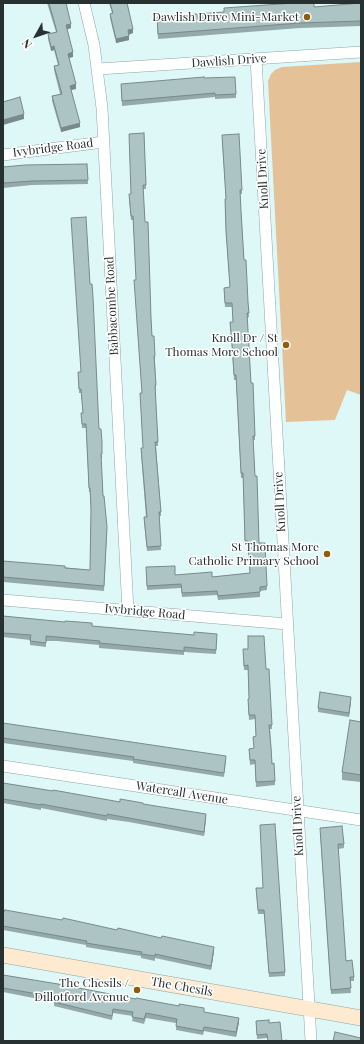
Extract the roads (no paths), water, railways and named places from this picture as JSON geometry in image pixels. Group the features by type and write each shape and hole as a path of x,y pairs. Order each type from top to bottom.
{"street":[{"name":"Babbacombe Road","path":"84,3 94,45 102,108 128,611"},
{"name":"Dawlish Drive","path":"98,70 361,52"},
{"name":"Knoll Drive","path":"256,59 311,1041"},
{"name":"Ivybridge Road","path":"3,155 103,142"},
{"name":"Ivybridge Road","path":"3,600 287,624"},
{"name":"Watercall Avenue","path":"3,766 361,820"},
{"name":"The Chesils","path":"3,955 361,1018"}],"place":[{"name":"Dawlish Drive Mini-Market","path":"307,17"},
{"name":"Knoll Dr / St Thomas More School","path":"286,345"},
{"name":"St Thomas More Catholic Primary School","path":"327,554"},
{"name":"The Chesils / Dillotford Avenue","path":"137,990"}]}
